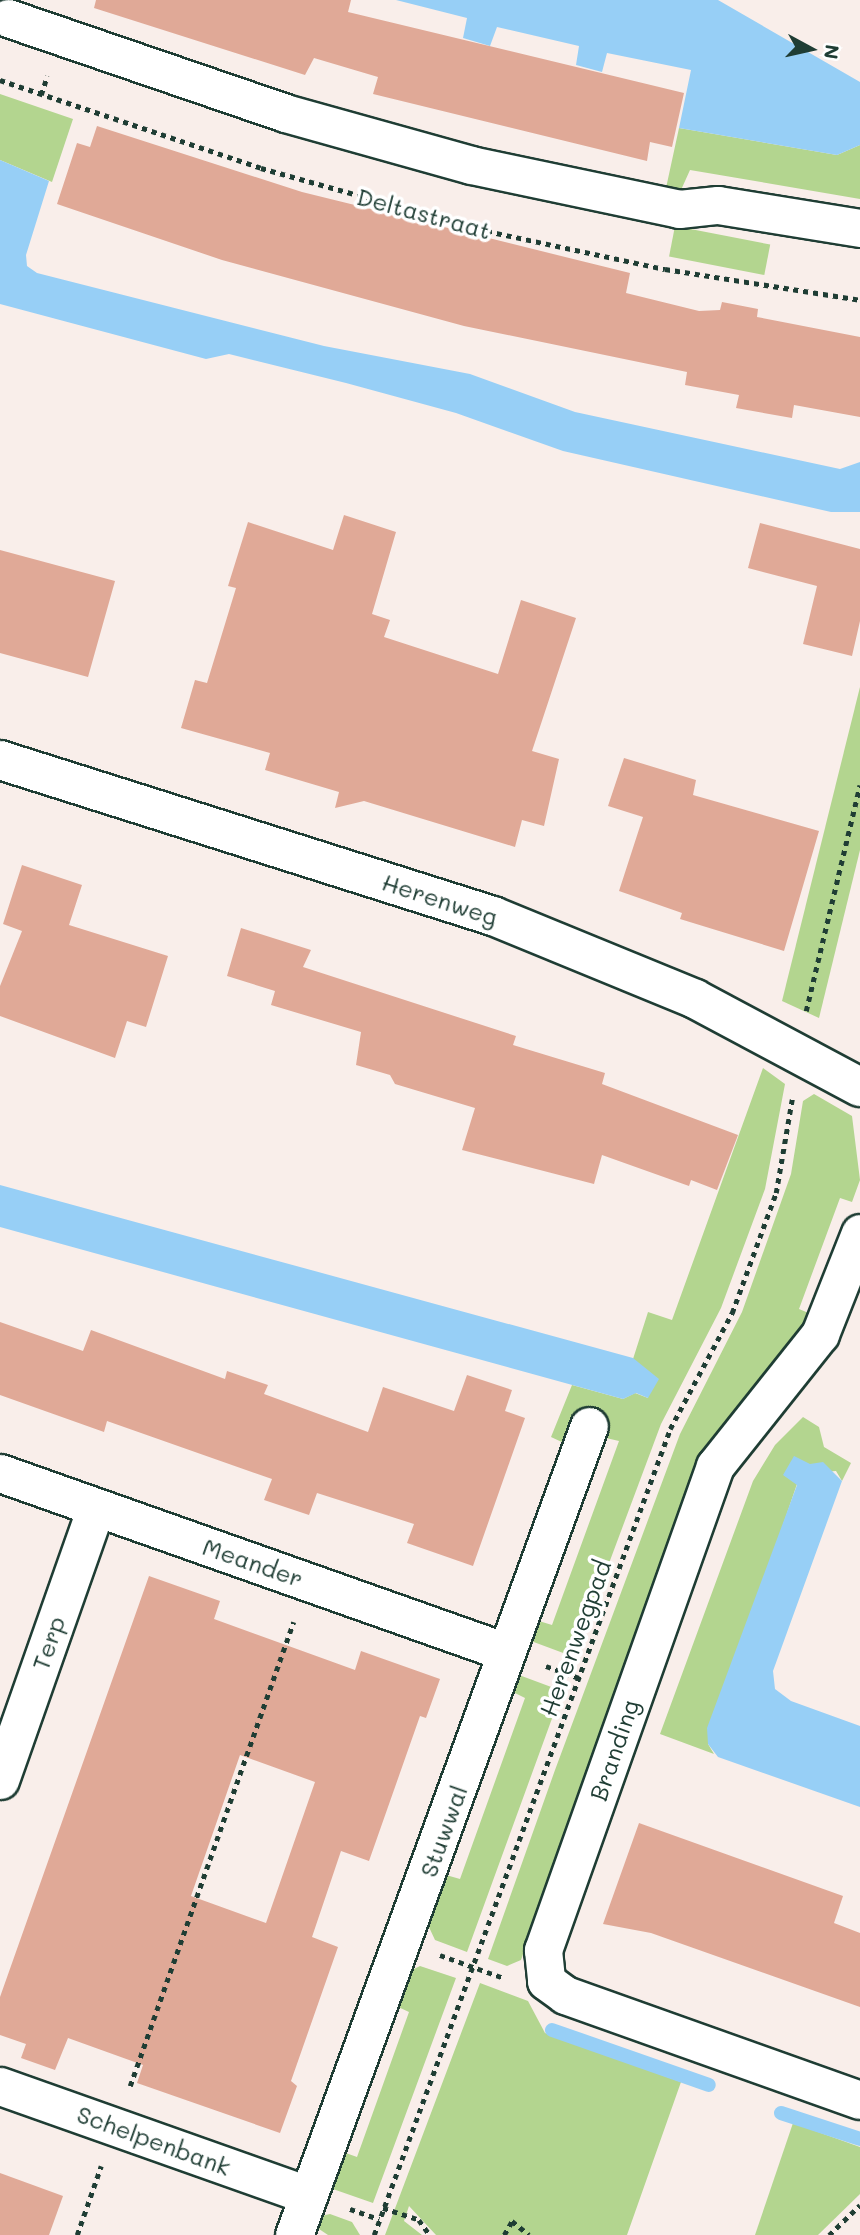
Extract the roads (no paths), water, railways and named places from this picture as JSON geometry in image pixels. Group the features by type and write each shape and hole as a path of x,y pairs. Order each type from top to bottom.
{"street":[{"path":"6,19 285,113 471,165 679,209 718,205 860,228"},
{"name":"Herenweg","path":"0,760 493,916 695,999 860,1087"},
{"name":"Branding","path":"860,1233 821,1334 715,1466 544,1951 547,1981 565,1995 860,2100"},
{"name":"Stuwwal","path":"294,2235 589,1426"},
{"name":"Meander","path":"0,1473 506,1652"},
{"name":"Terp","path":"0,1780 96,1507"},
{"name":"Schelpenbank","path":"0,2085 308,2195"}],"water":[{"path":"396,0 718,0 860,82 860,145 837,155 679,128 691,70 607,53 602,72 576,65 579,46 497,27 490,46 463,38 467,18"},
{"path":"0,160 49,181 26,255 27,266 37,273 324,346 470,374 575,412 840,469 860,462 860,512 831,512 563,451 456,413 346,383 229,354 206,359 0,304"},
{"path":"0,1185 633,1358 659,1379 648,1398 636,1393 623,1399 0,1227"},
{"path":"794,1456 810,1464 823,1462 842,1481 773,1671 775,1689 791,1701 860,1726 860,1807 718,1757 708,1744 707,1728 797,1485 783,1475"}],"waterway":[{"path":"552,2030 709,2085"},
{"path":"781,2113 860,2139"}]}
